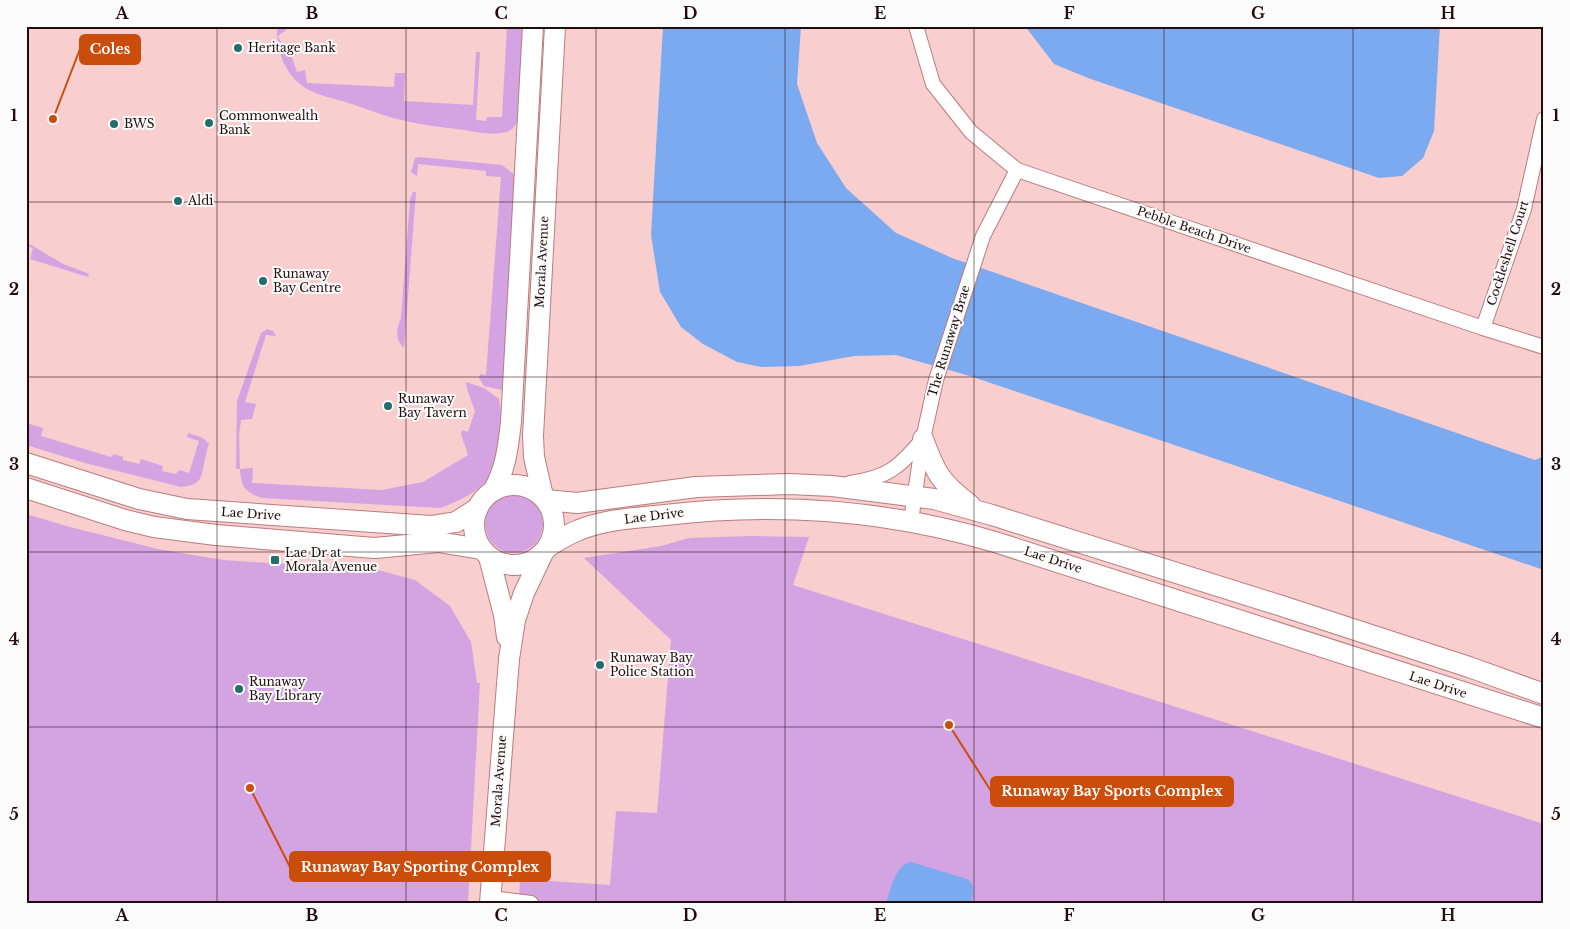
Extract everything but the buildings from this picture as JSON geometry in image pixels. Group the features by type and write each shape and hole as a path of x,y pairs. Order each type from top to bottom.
{"main road":[{"name":"Morala Avenue","path":"493,491 503,471 511,422 532,26"},
{"name":"Morala Avenue","path":"544,498 534,457 533,436 555,26"},
{"path":"923,439 939,477 948,488 976,510"},
{"name":"Lae Drive","path":"26,463 139,499 187,509 431,526 456,522 478,508"},
{"name":"Lae Drive","path":"544,498 577,503 664,490 723,485 789,484 832,486 934,499 976,510 1469,667 1544,694"},
{"path":"515,485 530,488 544,498 550,507 555,522 552,538 545,550 532,561 522,565 499,563 485,553 476,539 474,518 487,495 493,491 500,487 515,485"},
{"name":"Lae Drive","path":"26,488 125,520 183,532 375,548 438,542 452,543 485,553"},
{"name":"Lae Drive","path":"545,550 580,529 603,523 662,515 722,510 828,511 911,521 995,542 1544,718"},
{"name":"Morala Avenue","path":"490,901 509,659 515,620 524,593 545,550"},
{"name":"Morala Avenue","path":"485,553 504,615 509,659"}],"street":[{"name":"Pebble Beach Drive","path":"916,26 933,84 971,132 1017,170 1544,347"},
{"name":"Cockleshell Court","path":"1483,328 1524,210 1544,119"},
{"name":"The Runaway Brae","path":"911,521 923,439 936,380 983,236 1017,170"},
{"path":"832,486 868,480 888,473 904,461 923,439"},
{"path":"490,901 531,903"}],"shaded area":[{"path":"507,26 524,26 518,119 511,130 496,134 479,133 402,120 320,95 300,84 290,73 282,60 278,45 277,30 279,27 287,29 278,36 286,54 291,55 297,72 305,70 307,83 394,87 395,73 405,73 404,101 473,105 476,52 480,52 476,120 486,121 487,117 502,117"},
{"path":"415,158 502,165 515,175 502,390 484,386 479,378 480,374 486,375 501,177 486,176 486,171 418,164 417,176 411,172"},
{"path":"413,192 416,192 404,348 399,341 397,330 401,318 410,199"},
{"path":"26,242 63,264 89,274 88,277 30,259 33,248 26,246"},
{"path":"267,329 273,331 276,336 266,335 245,402 256,404 252,419 241,420 239,435 240,469 236,469 237,401 261,333"},
{"path":"466,382 484,388 499,399 500,436 494,467 490,475 472,493 440,508 262,498 245,488 241,480 240,469 253,468 252,483 382,490 423,482 468,455 461,434 462,430 468,432 475,411"},
{"path":"26,423 43,428 41,436 111,457 114,454 123,457 123,460 139,464 141,459 163,466 162,471 176,474 179,470 189,473 199,441 187,437 188,433 203,438 209,444 200,478 192,485 181,487 85,463 26,445"},
{"path":"508,495 520,495 535,503 543,518 543,530 535,545 520,553 508,553 493,545 485,530 485,518 493,503"},
{"path":"26,514 158,549 223,560 378,570 415,580 450,606 471,642 477,683 480,683 468,903 26,903"},
{"path":"809,537 793,585 1544,824 1544,903 519,903 520,879 610,885 616,811 657,813 671,640 584,558 661,546 689,538"}],"water":[{"path":"663,26 801,26 797,84 817,143 846,188 896,233 952,258 1535,460 1544,456 1544,570 970,376 896,355 854,356 799,366 761,367 737,362 703,344 681,327 660,292 651,235"},
{"path":"1025,26 1440,26 1434,131 1423,158 1402,176 1379,178 1088,78 1054,64"},
{"path":"911,862 967,879 973,887 971,903 886,903 897,872 901,867"}],"place":[{"name":"Heritage Bank","path":"238,48"},
{"name":"Coles","path":"53,119"},
{"name":"Commonwealth Bank","path":"209,123"},
{"name":"BWS","path":"114,124"},
{"name":"Aldi","path":"178,201"},
{"name":"Runaway Bay Centre","path":"263,281"},
{"name":"Runaway Bay Tavern","path":"388,406"},
{"name":"Lae Dr at Morala Avenue","path":"275,560"},
{"name":"Runaway Bay Police Station","path":"600,665"},
{"name":"Runaway Bay Library","path":"239,689"},
{"name":"Runaway Bay Sports Complex","path":"949,725"},
{"name":"Runaway Bay Sporting Complex","path":"250,788"}]}
